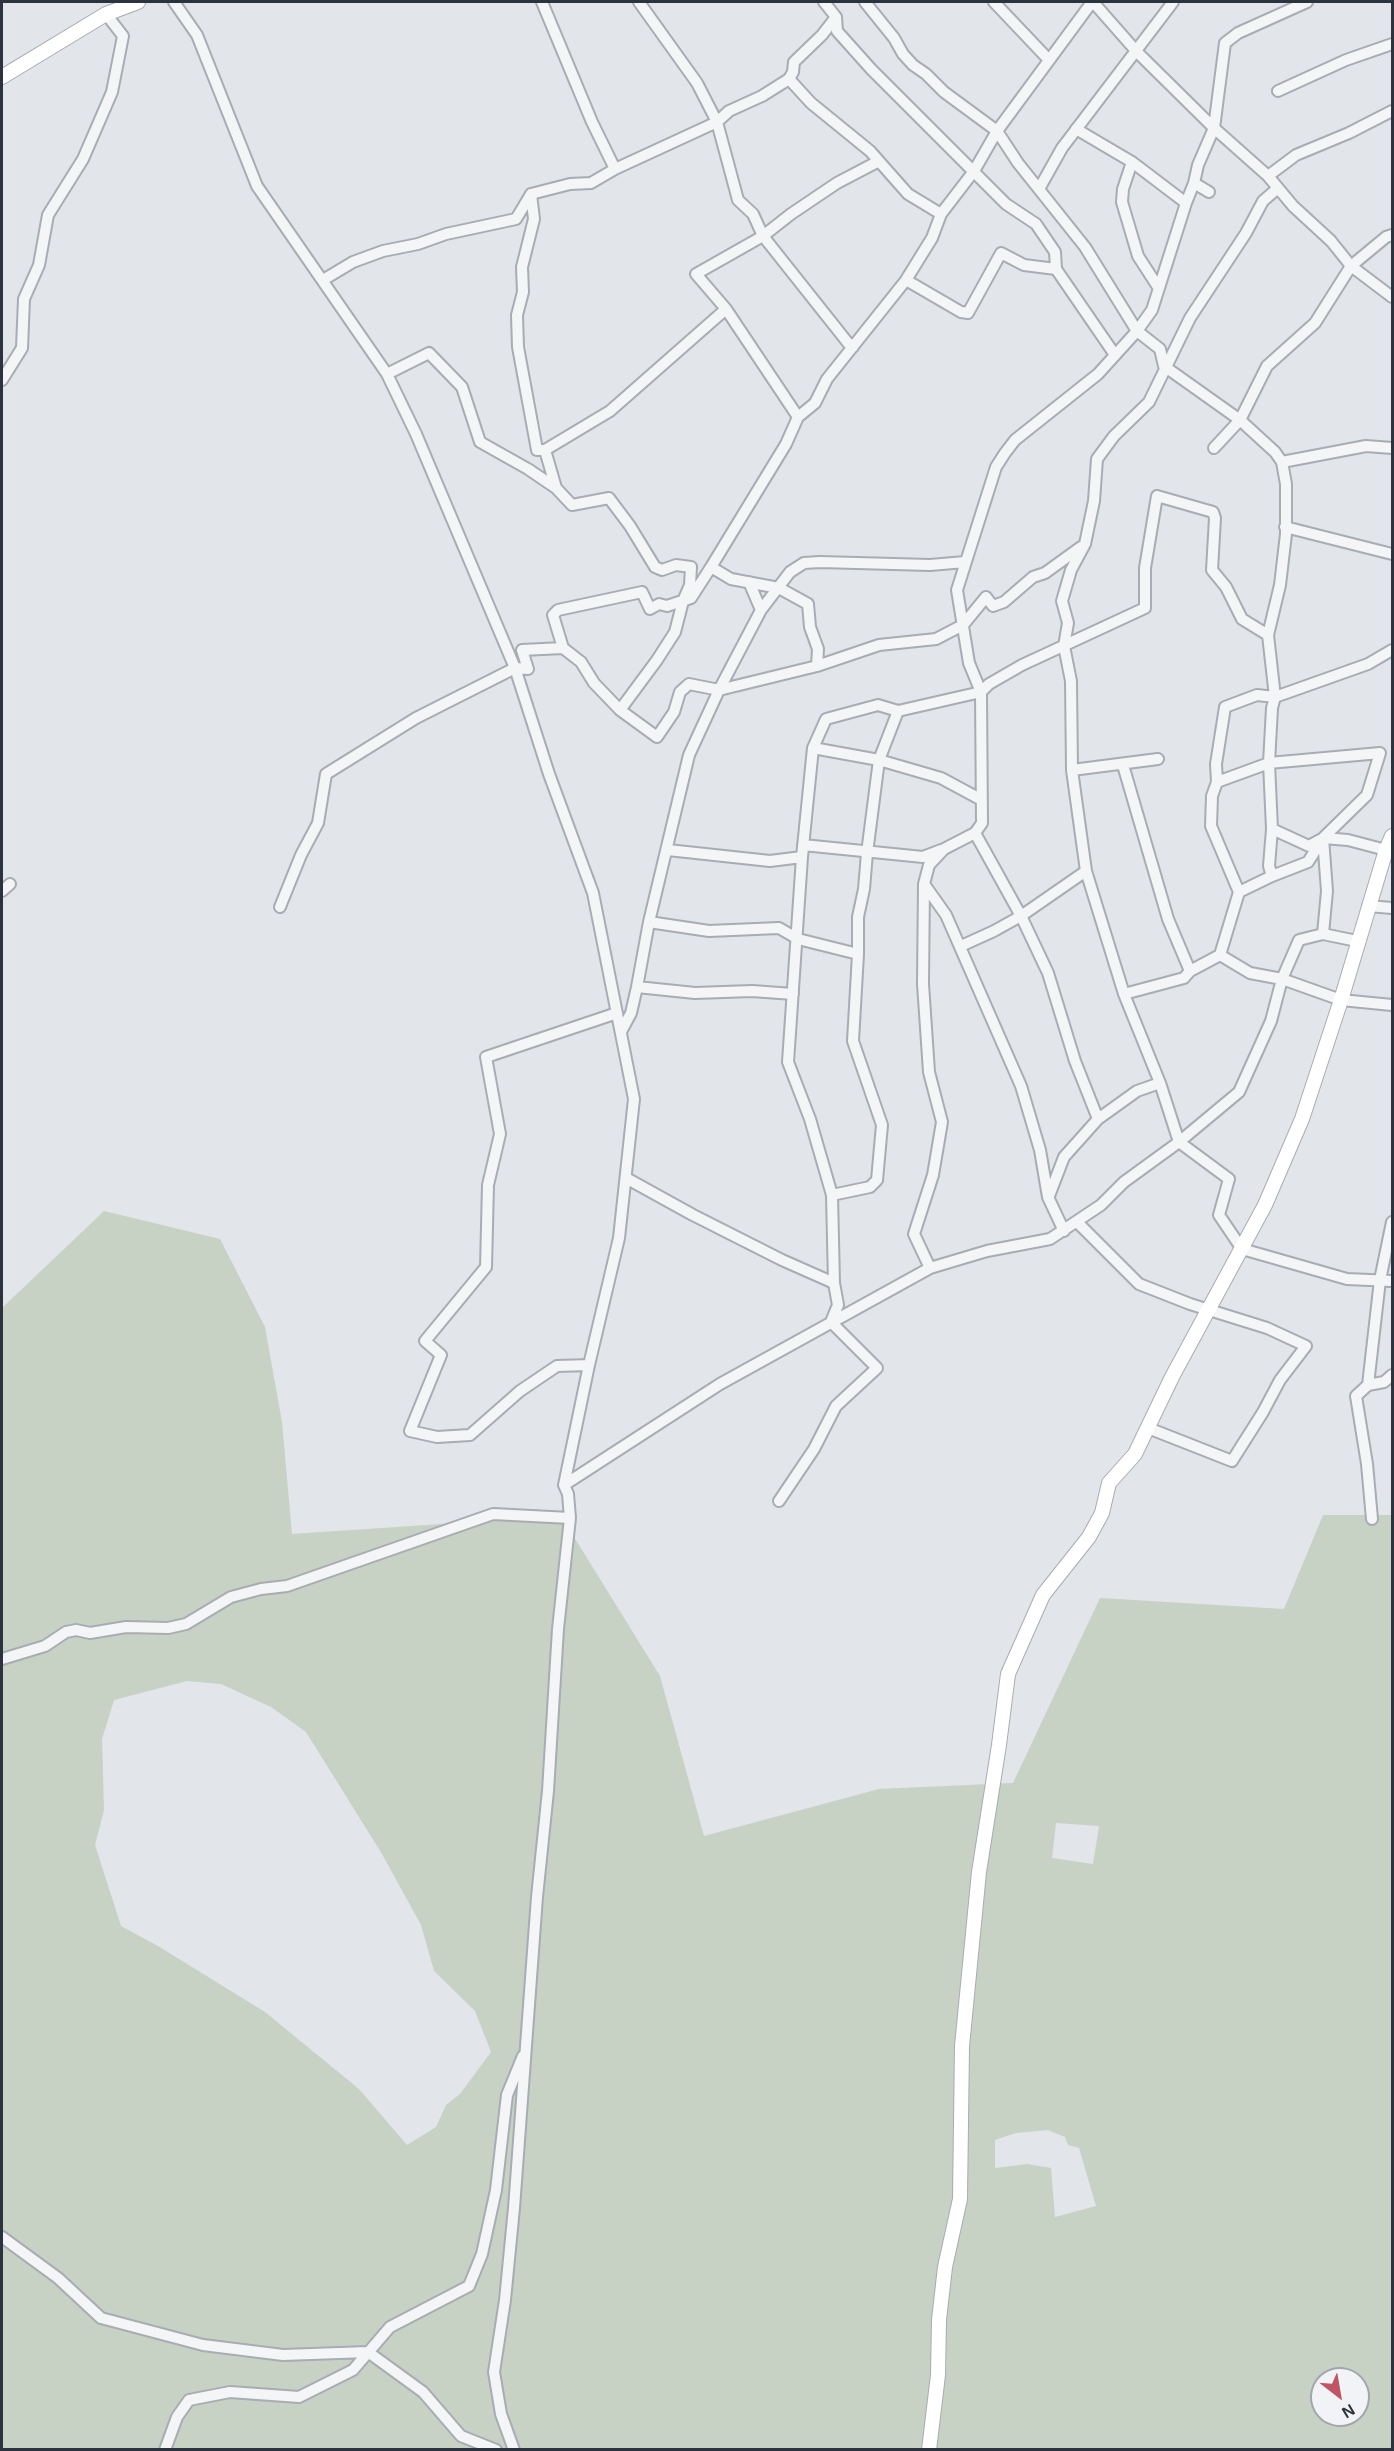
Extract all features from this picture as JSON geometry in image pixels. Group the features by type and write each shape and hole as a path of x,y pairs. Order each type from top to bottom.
{"street":[{"path":"2,77 106,14 138,2"},
{"path":"174,2 197,35 257,186 387,374 416,434 515,668 549,774 593,893 634,1099 619,1238 564,1485 568,1494 570,1518 558,1629 548,1791 537,1897 513,2220 505,2300 494,2372 501,2414 514,2450"},
{"path":"639,2 697,83 717,122 738,200 753,214 763,236 848,343 854,347"},
{"path":"824,2 836,17 837,31 1006,204 1036,225 1055,252 1056,269 1115,355"},
{"path":"865,2 913,65 944,92 997,131 1085,247 1137,331 1160,349 1164,366 1240,420 1275,452 1282,462 1286,484 1285,527 1280,585 1268,635 1275,696 1272,708 1269,763 1272,829 1269,866 1272,876"},
{"path":"994,2 1049,60"},
{"path":"1085,544 1045,573 1033,577 1004,602 993,606 986,597 963,625 936,639 879,645 817,666 719,690 689,684 685,686 676,701 674,712 657,736 620,710 594,683 581,662 562,648 553,615 558,610 642,592 650,609 659,604 668,606 691,598 786,444 798,417 814,403 827,379 906,280 932,238 941,214 974,171 997,131 1093,2 1137,52 1214,128 1268,176 1293,206 1331,241 1351,266 1392,297"},
{"path":"1039,189 1062,148 1173,2"},
{"path":"803,845 923,857 975,833 982,823 980,799 981,692 969,663 957,590 996,467 1015,440 1098,374 1137,331 1152,310 1198,165 1214,128 1225,44 1238,33 1307,2"},
{"path":"546,3 592,122 615,169"},
{"path":"2,380 22,348 24,299 39,265 48,215 83,159 112,92 123,36 106,14"},
{"path":"323,280 352,262 383,251 516,219 531,194 570,184 591,183 615,169 717,122 729,111 762,96 789,79 793,72 794,62 822,35 836,17"},
{"path":"1278,91 1346,60 1392,44"},
{"path":"789,79 812,103 870,151 908,194 941,214"},
{"path":"1268,176 1296,154 1349,133 1392,111"},
{"path":"1076,129 1132,162 1186,203"},
{"path":"798,417 726,309 696,274 763,236 837,183 879,161"},
{"path":"1132,162 1123,189 1122,202 1138,256 1158,287"},
{"path":"1194,183 1209,192"},
{"path":"1278,188 1263,201 1190,318 1164,366 1162,376 1149,402 1114,436 1097,459 1094,501 1085,544 1071,570 1062,601 1068,622 1064,646 1071,681 1071,770 1086,871 1124,994 1161,1083 1179,1142 1229,1179 1219,1215 1242,1249 1347,1279 1392,1281"},
{"path":"531,194 534,219 522,267 524,292 517,315 518,346 537,450 545,450 610,411 726,309"},
{"path":"1214,448 1240,420 1267,366 1315,322 1351,266 1386,237 1392,235"},
{"path":"906,280 961,312 968,313 1001,253 1024,264 1056,269"},
{"path":"387,374 429,352 462,387 480,442 556,488 572,505 609,498 630,526 655,567 662,570 676,565 691,567 690,585 683,601 675,632 620,710"},
{"path":"1282,462 1366,446 1392,448"},
{"path":"545,450 556,488"},
{"path":"831,1322 838,1305 834,1283 832,1195 813,1129 788,1062 802,857 813,748 825,719 878,705 898,711 981,692 989,684 1022,665 1145,608 1145,568 1157,496 1213,512 1215,518 1212,570 1226,587 1242,619 1268,635"},
{"path":"1285,527 1392,554"},
{"path":"622,1030 631,1013 688,755 761,610 790,572 804,563 930,565 965,562"},
{"path":"711,567 731,579 778,588 808,604 810,627 818,649 817,666"},
{"path":"749,582 761,610"},
{"path":"280,907 301,855 318,823 326,774 416,718 515,668 528,669 522,650 562,648"},
{"path":"1124,994 1184,978 1190,971 1220,955 1239,892 1211,826 1212,796 1217,782 1216,764 1224,707 1257,695 1275,696 1368,664 1392,650"},
{"path":"832,1195 870,1187 877,1180 882,1125 853,1041 858,917 864,889 879,760 898,711"},
{"path":"813,748 879,760 941,778 980,799"},
{"path":"1217,782 1269,763 1380,753 1366,795 1323,838 1308,862 1239,892"},
{"path":"1071,770 1158,759"},
{"path":"1123,765 1168,919 1190,971"},
{"path":"1272,829 1309,846 1323,838 1348,840 1386,850"},
{"path":"975,833 1021,916 1047,973 1075,1061 1098,1119"},
{"path":"929,2450 938,2375 939,2320 945,2267 960,2199 962,2046 979,1872 1008,1674 1043,1595 1089,1537 1102,1513 1109,1483 1134,1454 1265,1205 1302,1119 1392,836"},
{"path":"1323,838 1327,891 1323,934"},
{"path":"930,1268 914,1234 933,1175 942,1122 929,1072 923,984 924,884 929,865 944,849"},
{"path":"668,850 770,861 802,857"},
{"path":"961,946 994,932 1021,916 1086,871"},
{"path":"924,884 946,915 961,946 1021,1086 1040,1150 1048,1197 1064,1231"},
{"path":"1368,906 1392,908"},
{"path":"650,922 709,931 779,928 798,939 858,954"},
{"path":"564,1485 720,1384 930,1268 987,1251 1050,1239 1064,1231 1101,1205 1124,1182 1179,1142 1239,1092 1271,1021 1282,979 1299,940 1323,934 1357,941"},
{"path":"1220,955 1250,974 1282,979 1341,1000 1392,1005"},
{"path":"637,987 695,993 752,991 793,993"},
{"path":"589,1365 557,1366 520,1391 470,1435 437,1437 410,1431 441,1355 425,1341 486,1267 489,1185 500,1134 486,1057 617,1013"},
{"path":"1048,1197 1064,1157 1098,1119 1137,1091 1161,1083"},
{"path":"626,1178 763,1250 834,1283"},
{"path":"1077,1222 1139,1284 1209,1310 1267,1328 1306,1346 1280,1380 1232,1461 1148,1428"},
{"path":"1368,1385 1380,1280 1392,1222"},
{"path":"779,1501 814,1449 836,1406 876,1368 831,1322"},
{"path":"1372,1519 1367,1464 1356,1396 1368,1385 1384,1382 1392,1375"},
{"path":"2,1659 45,1646 66,1632 76,1630 90,1633 126,1627 168,1628 186,1624 231,1598 261,1589 286,1586 493,1514 570,1518"},
{"path":"165,2450 177,2417 189,2400 230,2392 299,2397 353,2370 390,2327 469,2286 482,2254 496,2190 507,2095 527,2048"},
{"path":"2,2237 58,2278 101,2318 203,2345 283,2355 368,2352 423,2392 461,2436 496,2450"}],"green space":[{"path":"104,1211 220,1239 265,1327 282,1422 292,1534 561,1516 660,1676 704,1836 879,1789 1013,1783 1100,1598 1284,1609 1323,1515 1392,1515 1392,2449 2,2450 2,1308","holes":["187,1681 221,1684 271,1707 306,1732 382,1854 421,1925 434,1971 475,2011 491,2052 460,2094 446,2105 436,2127 407,2145 359,2089 265,2012 158,1946 121,1926 95,1845 104,1810 102,1739 114,1700","1056,1823 1099,1826 1093,1864 1052,1858","1048,2130 1065,2137 1068,2145 1079,2148 1096,2206 1055,2217 1051,2168 1027,2164 995,2168 995,2140 1016,2133"]}]}
